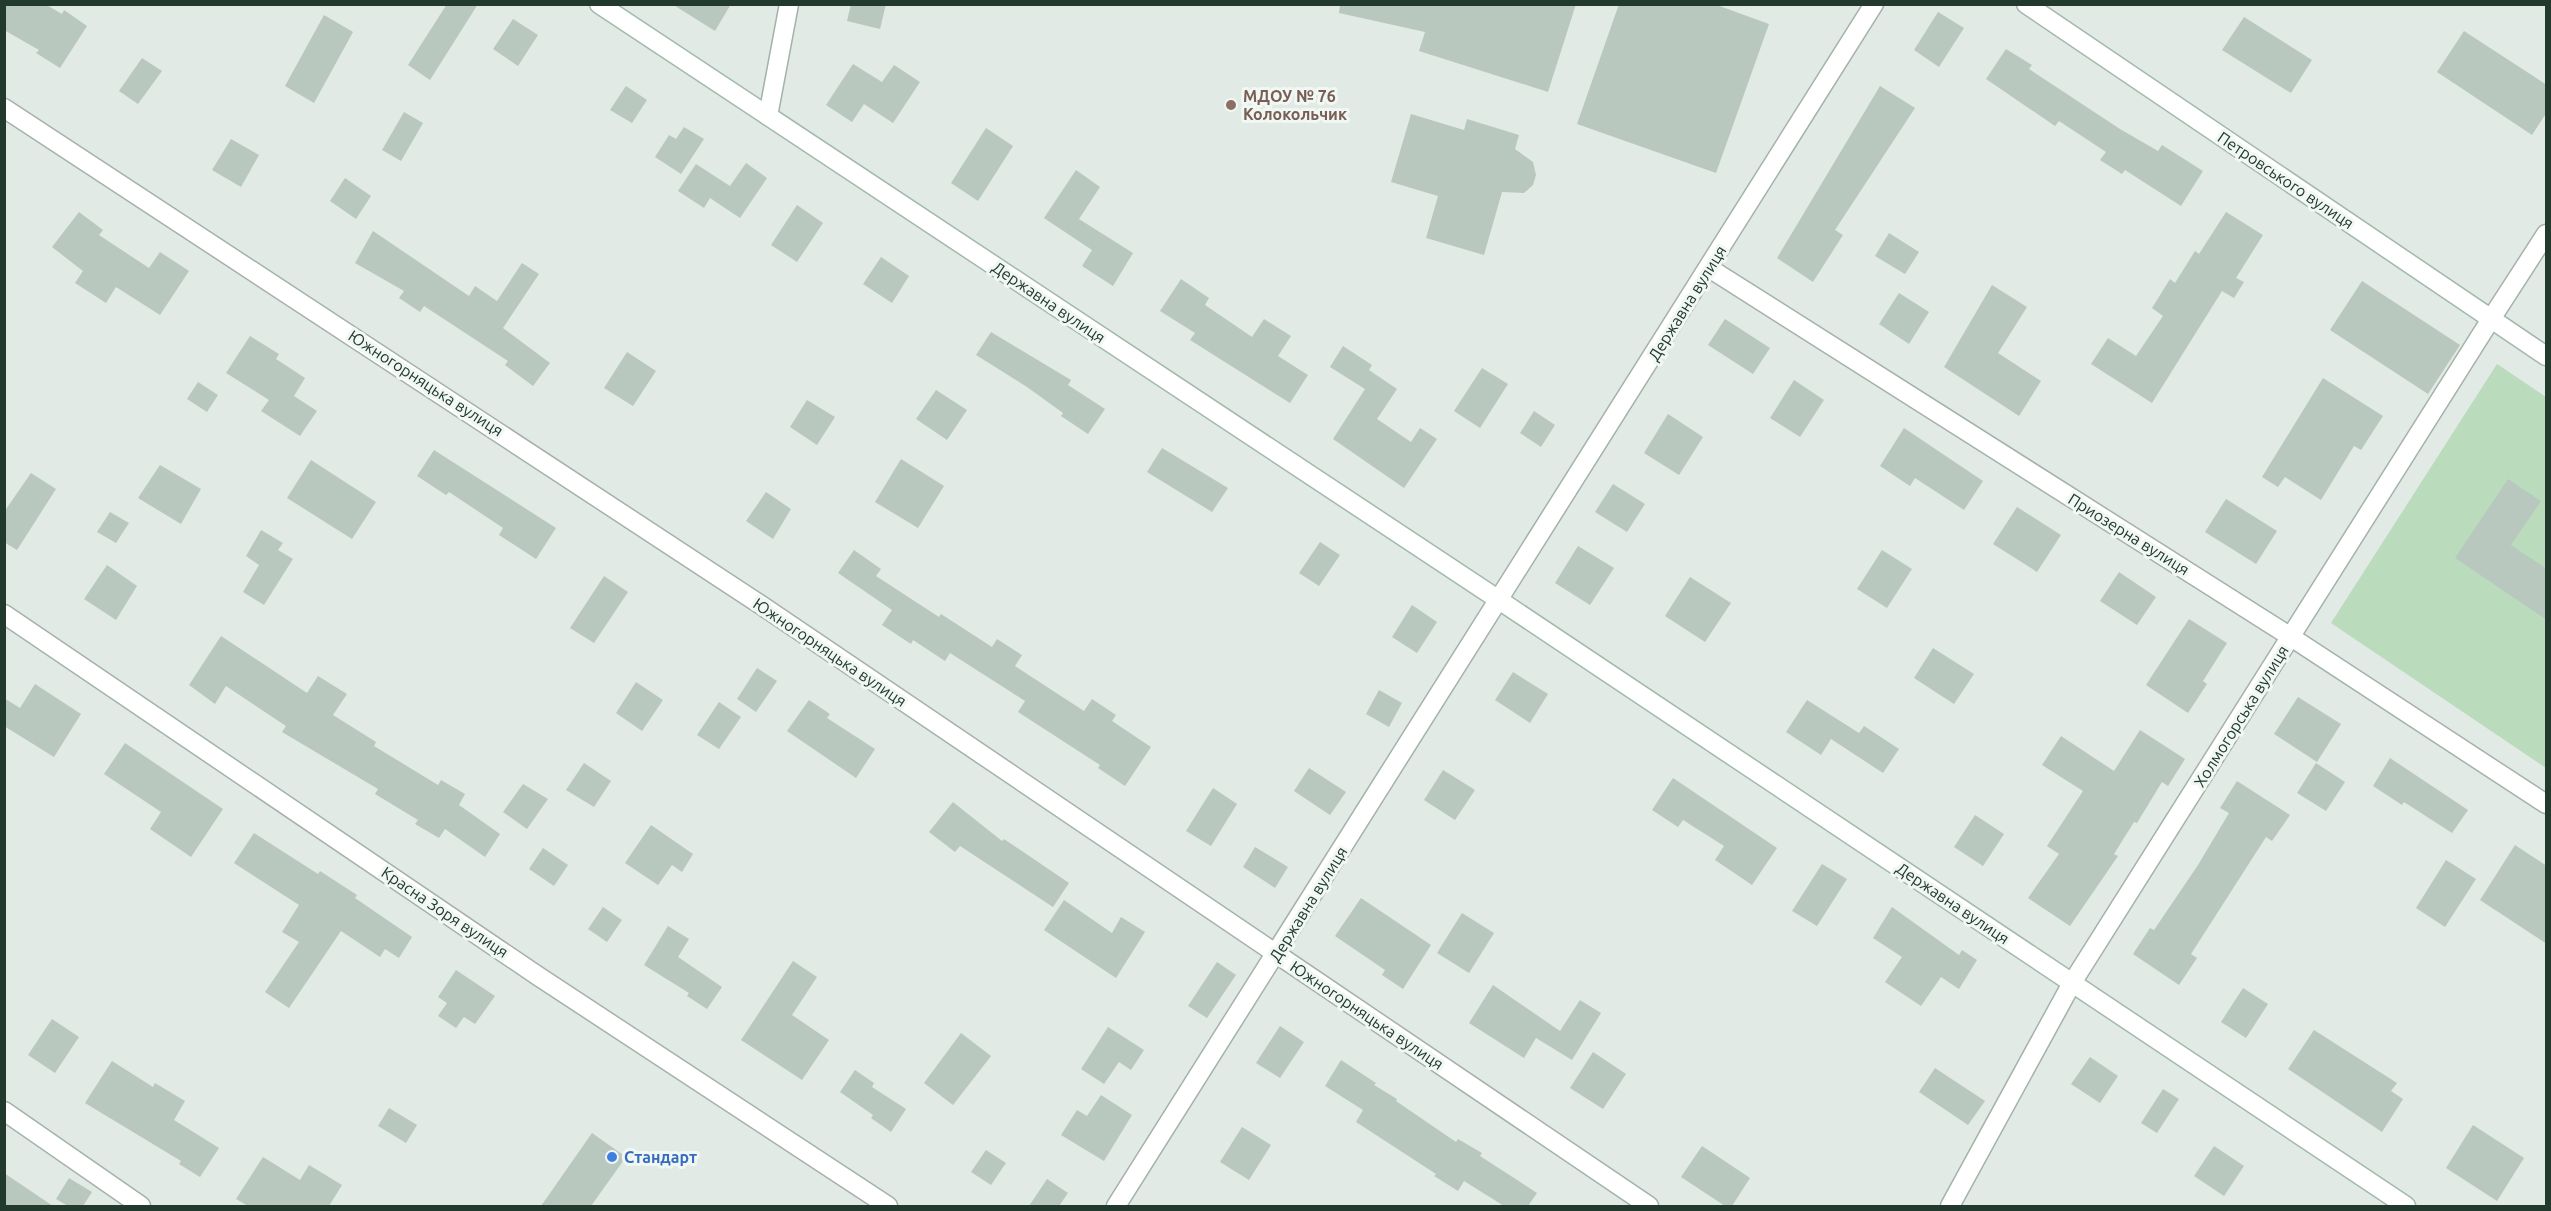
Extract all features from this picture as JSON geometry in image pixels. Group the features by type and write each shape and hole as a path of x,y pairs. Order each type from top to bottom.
{"street":[{"name":"Державна вулиця","path":"599,4 1499,600 2406,1206"},
{"path":"768,116 789,4"},
{"name":"Державна вулиця","path":"1116,1206 1874,4"},
{"name":"Петровського вулиця","path":"2026,4 2547,356"},
{"name":"Южногорняцька вулиця","path":"4,108 761,605 1649,1206"},
{"name":"Холмогорська вулиця","path":"1950,1206 2072,983 2547,234"},
{"name":"Приозерна вулиця","path":"1709,268 2291,637 2547,804"},
{"name":"Красна Зоря вулиця","path":"4,614 538,976 888,1206"},
{"path":"4,1111 141,1206"}],"green space":[{"path":"2497,364 2546,397 2546,768 2331,623"}],"building":[{"path":"4,4 45,4 62,14 64,10 87,26 60,68 36,53 39,50 4,30"},
{"path":"447,4 478,4 430,80 408,65"},
{"path":"672,4 731,4 715,31"},
{"path":"851,4 886,4 880,29 847,21"},
{"path":"1340,4 1576,4 1548,92 1419,51 1425,32 1339,13"},
{"path":"1619,4 1714,4 1769,24 1716,173 1577,124"},
{"path":"1938,12 1964,28 1939,67 1914,50"},
{"path":"324,15 353,32 314,103 285,86"},
{"path":"2244,17 2312,60 2291,93 2222,50"},
{"path":"513,19 538,35 518,66 493,49"},
{"path":"2464,31 2547,85 2547,112 2532,135 2437,72"},
{"path":"2006,49 2032,65 2029,69 2120,129 2158,151 2162,145 2203,171 2181,206 2125,170 2122,174 2100,160 2106,152 2059,121 2055,126 1986,79"},
{"path":"142,58 162,71 138,104 119,91"},
{"path":"853,64 882,82 894,65 920,82 893,123 864,104 852,122 826,105"},
{"path":"626,86 647,100 632,123 610,110"},
{"path":"1880,86 1915,108 1835,230 1843,235 1813,282 1777,258"},
{"path":"404,112 423,123 401,161 382,150"},
{"path":"1411,114 1464,130 1467,119 1519,135 1515,149 1533,162 1536,175 1533,185 1524,193 1502,192 1484,255 1426,238 1438,196 1391,182"},
{"path":"684,127 704,139 681,174 655,157 669,135 676,139"},
{"path":"986,128 1013,146 978,201 951,183"},
{"path":"231,139 259,155 241,187 212,170"},
{"path":"746,163 767,178 740,218 710,198 704,208 678,191 696,164 730,186"},
{"path":"1076,170 1100,187 1079,219 1133,253 1113,286 1082,266 1092,250 1044,218"},
{"path":"345,178 371,196 356,219 330,201"},
{"path":"797,205 823,223 797,262 771,245"},
{"path":"79,212 103,230 99,235 149,268 160,252 189,271 160,315 116,287 106,303 75,283 83,271 52,247"},
{"path":"2226,212 2263,235 2236,278 2244,282 2234,298 2222,291 2152,403 2091,364 2108,338 2136,356 2163,316 2152,308 2170,279 2175,283 2195,251 2199,254"},
{"path":"373,231 469,296 475,286 497,301 522,263 539,274 503,328 550,363 533,386 505,365 508,361 424,306 420,312 399,298 404,291 355,263"},
{"path":"1889,233 1919,252 1905,274 1875,256"},
{"path":"881,257 909,276 892,303 863,284"},
{"path":"1181,279 1209,298 1205,305 1252,337 1264,319 1291,336 1278,356 1308,375 1290,403 1190,340 1195,333 1160,311"},
{"path":"2362,281 2460,345 2428,394 2330,330"},
{"path":"1992,285 2027,307 1998,353 2041,381 2019,416 1944,367"},
{"path":"1899,293 1929,312 1909,344 1879,324"},
{"path":"1725,319 1770,348 1753,374 1708,345"},
{"path":"991,332 1071,380 1068,385 1105,409 1088,434 1061,416 1063,413 1027,387 976,355"},
{"path":"250,336 279,354 276,359 305,378 294,396 317,411 300,436 261,411 269,400 226,373"},
{"path":"1343,346 1372,365 1369,370 1397,389 1377,419 1411,442 1420,428 1437,439 1404,488 1333,439 1365,389 1330,367"},
{"path":"627,352 656,371 633,406 604,388"},
{"path":"1482,368 1508,384 1480,428 1454,411"},
{"path":"2323,378 2383,416 2361,450 2354,446 2321,500 2285,477 2278,487 2262,477"},
{"path":"1794,380 1824,400 1800,437 1770,418"},
{"path":"198,382 218,395 207,412 187,399"},
{"path":"936,390 967,410 947,440 916,419"},
{"path":"807,400 835,417 817,445 790,427"},
{"path":"1534,411 1555,425 1541,447 1520,433"},
{"path":"1668,414 1703,437 1679,475 1644,453"},
{"path":"1904,428 1983,481 1964,510 1915,478 1910,486 1880,466"},
{"path":"1162,448 1228,488 1212,512 1147,472"},
{"path":"434,450 556,528 536,559 499,535 503,528 449,492 446,495 417,476"},
{"path":"901,459 944,486 918,528 875,502"},
{"path":"311,460 376,502 352,539 287,498"},
{"path":"160,465 201,489 181,524 138,498"},
{"path":"31,473 56,489 17,550 4,542 4,512"},
{"path":"2508,479 2541,501 2511,545 2547,569 2547,620 2455,558"},
{"path":"1613,484 1645,504 1627,532 1595,512"},
{"path":"766,492 791,509 773,539 746,521"},
{"path":"2226,499 2277,531 2256,564 2205,532"},
{"path":"2017,507 2061,535 2037,572 1993,544"},
{"path":"110,512 129,523 116,543 97,532"},
{"path":"261,530 283,543 278,550 293,559 264,605 243,592 259,565 246,556"},
{"path":"1320,542 1340,555 1319,586 1299,573"},
{"path":"1578,546 1614,568 1590,605 1555,583"},
{"path":"854,550 881,569 876,576 939,617 941,614 992,647 997,639 1022,655 1015,666 1084,711 1092,699 1116,715 1112,721 1151,747 1125,786 1098,768 1100,765 1018,712 1025,701 950,653 945,661 913,640 911,644 882,625 892,610 838,573"},
{"path":"1882,550 1912,569 1887,608 1857,589"},
{"path":"107,565 137,586 116,620 84,599"},
{"path":"2119,572 2156,597 2137,625 2100,601"},
{"path":"604,576 628,592 594,643 570,628"},
{"path":"1690,577 1731,603 1705,642 1665,616"},
{"path":"1412,605 1437,622 1417,653 1392,637"},
{"path":"2189,619 2227,643 2203,681 2207,684 2188,713 2146,685"},
{"path":"221,636 307,693 318,676 347,694 333,715 376,742 374,746 438,785 441,780 465,794 459,805 500,834 485,857 445,829 439,838 415,824 418,820 375,794 378,789 282,732 286,726 226,686 215,704 189,685"},
{"path":"1933,648 1974,674 1954,704 1914,678"},
{"path":"757,668 777,681 756,712 737,699"},
{"path":"1513,672 1548,694 1530,723 1495,700"},
{"path":"636,682 663,700 642,731 616,713"},
{"path":"35,684 81,714 54,757 4,726 4,698 20,708"},
{"path":"1379,690 1402,703 1389,727 1366,714"},
{"path":"2298,697 2341,724 2317,762 2274,734"},
{"path":"809,700 830,714 827,718 875,749 856,778 787,731"},
{"path":"1807,700 1859,733 1864,726 1899,749 1883,773 1831,739 1821,755 1786,732"},
{"path":"719,702 741,717 719,749 697,735"},
{"path":"2140,730 2185,759 2168,786 2162,782 2137,823 2134,822 2114,854 2118,856 2070,926 2028,898 2059,854 2047,846 2083,791 2042,765 2061,736 2114,771"},
{"path":"125,743 223,809 191,857 150,829 161,812 104,774"},
{"path":"2390,758 2468,810 2452,833 2404,802 2402,805 2373,786"},
{"path":"584,763 611,781 594,807 566,790"},
{"path":"2316,763 2345,782 2326,811 2297,793"},
{"path":"1309,768 1346,792 1330,815 1294,791"},
{"path":"1443,770 1475,790 1455,820 1424,800"},
{"path":"1673,778 1777,848 1752,885 1715,860 1724,846 1683,820 1678,827 1652,810"},
{"path":"2237,781 2290,815 2272,841 2266,837 2191,954 2197,958 2179,985 2133,954 2150,928 2154,930 2198,865 2229,813 2220,808"},
{"path":"523,784 548,799 527,829 503,812"},
{"path":"1213,788 1237,804 1211,846 1186,831"},
{"path":"953,802 1002,841 1004,839 1069,883 1053,907 960,846 955,852 929,832"},
{"path":"1975,815 2004,834 1983,866 1954,847"},
{"path":"651,825 693,854 682,872 672,865 658,885 625,863"},
{"path":"254,833 318,874 320,871 357,895 355,898 412,937 399,958 385,949 380,957 341,931 289,1008 265,992 299,942 282,932 299,905 234,863"},
{"path":"2515,845 2547,866 2547,944 2480,900"},
{"path":"1255,847 1288,867 1275,888 1243,867"},
{"path":"543,848 568,865 554,886 529,869"},
{"path":"2446,860 2476,879 2445,927 2416,908"},
{"path":"1822,864 1847,879 1817,926 1792,911"},
{"path":"1361,898 1431,945 1403,989 1382,975 1385,970 1335,936"},
{"path":"1064,900 1112,933 1121,917 1145,932 1116,978 1044,930"},
{"path":"603,907 622,920 607,942 588,929"},
{"path":"1892,907 1959,955 1962,950 1977,960 1959,989 1941,977 1921,1006 1885,982 1902,957 1873,938"},
{"path":"1462,913 1494,933 1469,973 1437,953"},
{"path":"668,926 689,939 678,957 722,987 707,1009 687,996 689,993 644,965"},
{"path":"793,961 817,977 792,1015 829,1040 802,1080 741,1040"},
{"path":"1217,962 1236,975 1207,1018 1188,1006"},
{"path":"456,970 495,996 475,1024 464,1017 456,1028 438,1016 447,1003 438,997"},
{"path":"1493,985 1560,1031 1580,1000 1601,1013 1572,1060 1536,1038 1524,1058 1469,1023"},
{"path":"2243,988 2268,1004 2246,1038 2221,1022"},
{"path":"52,1019 79,1037 55,1073 28,1055"},
{"path":"1280,1026 1304,1042 1280,1078 1256,1063"},
{"path":"1108,1027 1144,1050 1131,1070 1119,1062 1104,1084 1081,1069"},
{"path":"2314,1030 2397,1083 2391,1091 2403,1099 2382,1132 2288,1069"},
{"path":"961,1033 991,1056 953,1105 924,1083"},
{"path":"1593,1052 1626,1074 1603,1109 1570,1088"},
{"path":"2090,1057 2118,1076 2100,1103 2071,1084"},
{"path":"1341,1060 1456,1142 1458,1139 1482,1153 1480,1156 1537,1193 1528,1206 1504,1206 1464,1181 1458,1191 1356,1122 1363,1110 1325,1086"},
{"path":"112,1061 153,1087 155,1083 185,1101 174,1120 219,1148 200,1177 179,1164 181,1161 85,1103"},
{"path":"1935,1068 1985,1101 1968,1125 1919,1092"},
{"path":"855,1070 874,1083 872,1087 906,1109 891,1132 871,1118 873,1115 840,1092"},
{"path":"2163,1089 2179,1099 2157,1133 2141,1123"},
{"path":"1101,1095 1132,1115 1104,1161 1061,1135 1077,1110 1087,1116"},
{"path":"389,1108 417,1125 406,1143 378,1126"},
{"path":"2473,1125 2524,1158 2497,1201 2446,1168"},
{"path":"1242,1127 1271,1145 1249,1180 1220,1162"},
{"path":"592,1133 626,1157 591,1206 541,1206"},
{"path":"1702,1146 1750,1178 1732,1206 1725,1206 1681,1177"},
{"path":"2214,1146 2244,1166 2224,1196 2194,1176"},
{"path":"986,1150 1006,1163 991,1185 971,1172"},
{"path":"263,1157 300,1180 309,1165 342,1185 329,1206 248,1206 236,1199"},
{"path":"4,1173 53,1206 4,1206"},
{"path":"69,1178 92,1192 83,1206 68,1206 56,1199"},
{"path":"1047,1179 1068,1193 1059,1206 1029,1206"}],"place":[{"name":"МДОУ № 76 Колокольчик","path":"1231,105"},
{"name":"Стандарт","path":"612,1157"}]}
